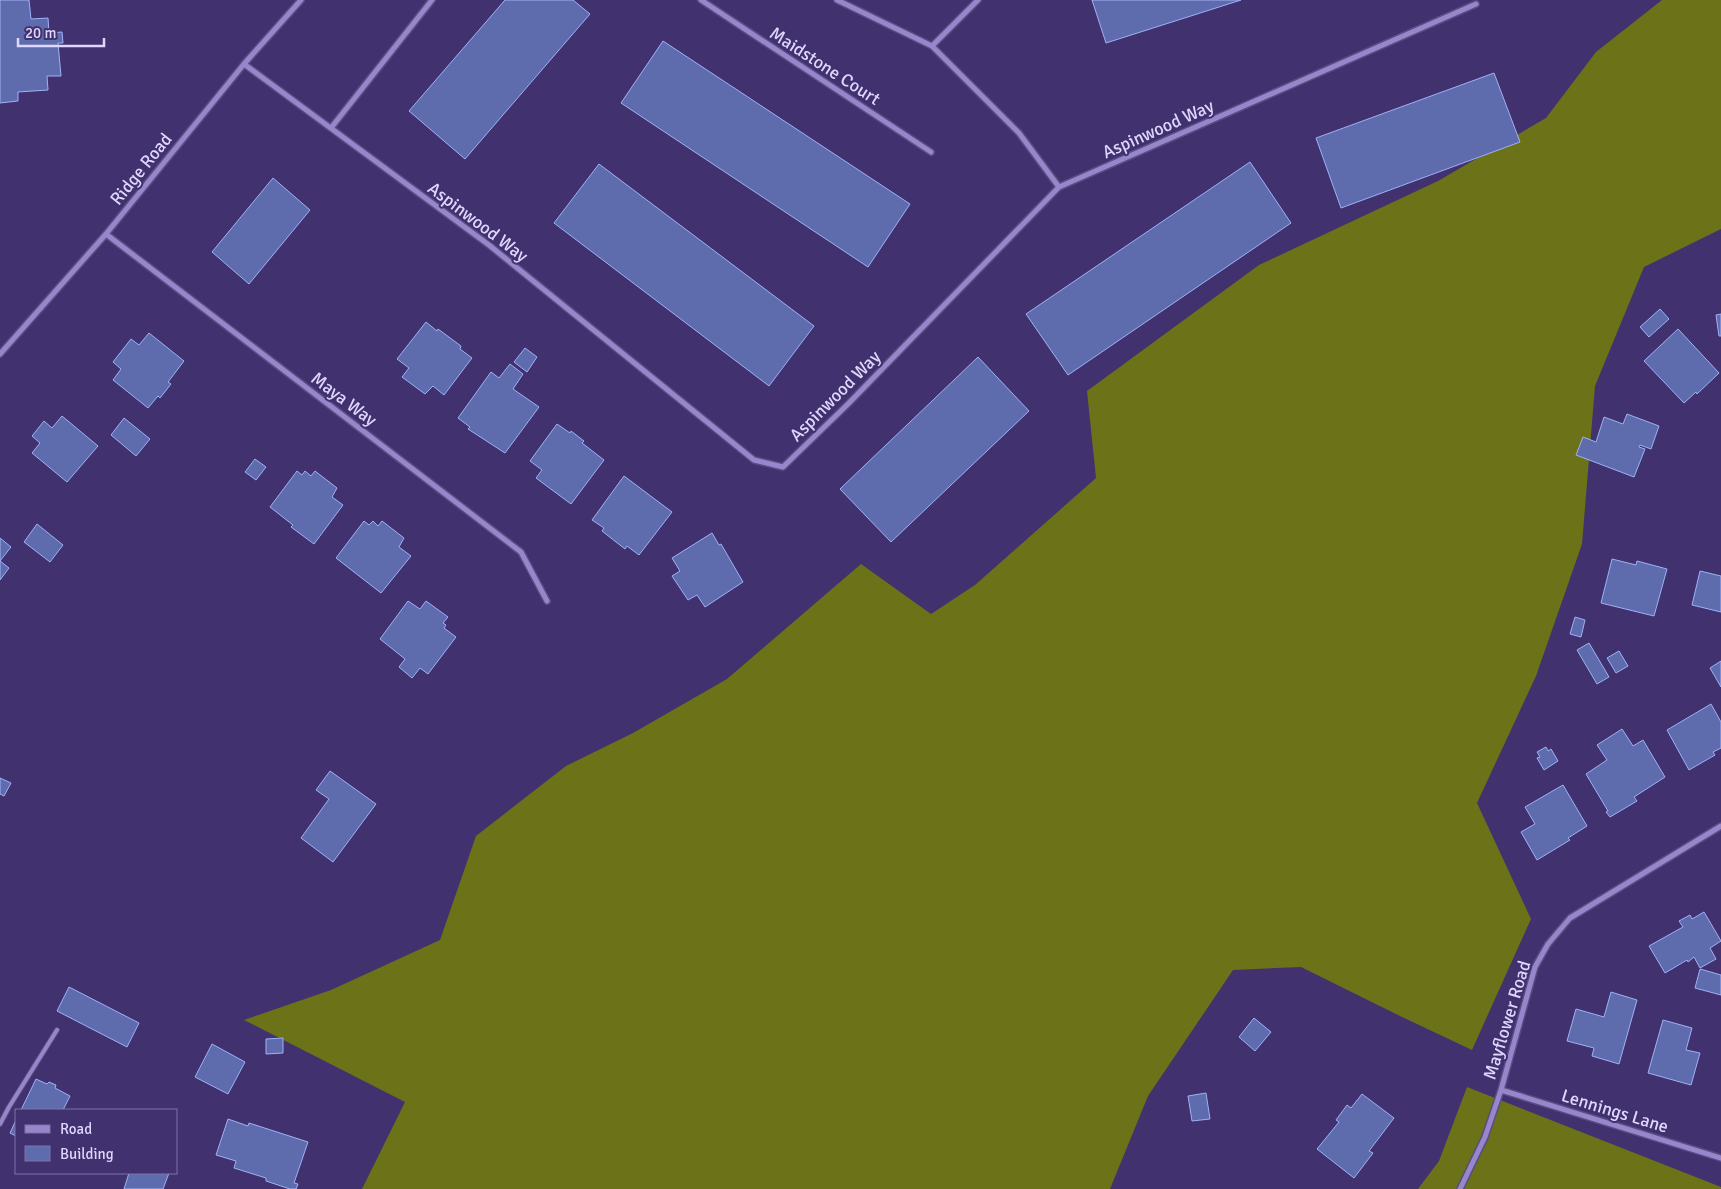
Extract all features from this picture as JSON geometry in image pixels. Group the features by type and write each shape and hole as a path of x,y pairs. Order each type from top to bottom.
{"street":[{"name":"Ridge Road","path":"0,354 106,234 244,64 301,0"},
{"path":"331,128 432,0"},
{"path":"836,0 932,46 1019,133 1059,187"},
{"path":"932,46 978,0"},
{"name":"Maidstone Court","path":"704,1 931,152"},
{"name":"Aspinwood Way","path":"244,64 489,246 754,460 783,467 1059,187 1476,4"},
{"name":"Maya Way","path":"106,234 521,552 547,601"},
{"name":"Mayflower Road","path":"1460,1189 1485,1137 1535,967 1548,944 1570,918 1721,826"},
{"name":"Lennings Lane","path":"1500,1090 1721,1158"}],"lane":[{"path":"0,1124 57,1030"}],"green space":[{"path":"1662,0 1721,0 1721,229 1644,267 1595,386 1582,544 1536,676 1477,803 1531,919 1472,1050 1301,967 1233,970 1148,1096 1110,1189 362,1189 405,1102 244,1020 331,990 440,940 476,836 566,766 633,733 727,679 861,564 931,614 975,585 1096,478 1087,391 1259,265 1438,181 1546,118 1596,52"},
{"path":"1467,1087 1721,1187 1721,1189 1418,1189 1439,1161"}],"building":[{"path":"0,0 29,0 31,19 48,18 49,33 62,32 63,43 58,43 61,76 47,76 48,90 18,92 18,101 0,103"},
{"path":"505,0 573,0 590,14 465,159 409,111"},
{"path":"1092,0 1241,0 1106,43"},
{"path":"663,41 910,204 868,267 621,103"},
{"path":"1494,73 1520,142 1341,208 1316,138"},
{"path":"1250,162 1291,223 1068,375 1026,314"},
{"path":"599,164 814,326 769,386 554,223"},
{"path":"273,178 310,210 249,284 212,252"},
{"path":"1660,309 1669,319 1649,337 1640,327"},
{"path":"1721,314 1721,336 1719,336 1716,315"},
{"path":"426,322 461,346 460,349 472,358 444,395 433,386 425,394 402,377 409,368 397,359"},
{"path":"1678,329 1719,373 1697,394 1696,392 1684,403 1644,361"},
{"path":"149,333 184,361 168,382 171,384 160,398 158,396 148,408 113,380 121,369 113,362 131,339 139,345"},
{"path":"525,348 537,357 527,372 514,362"},
{"path":"978,357 1029,411 891,542 840,489"},
{"path":"510,364 523,374 513,389 539,407 505,453 468,429 470,427 458,418 491,372 499,378"},
{"path":"1627,414 1659,426 1651,449 1640,445 1639,447 1645,449 1634,477 1576,455 1583,437 1596,442 1604,417 1623,424"},
{"path":"62,416 98,446 67,482 32,453 40,443 32,436 44,421 52,428"},
{"path":"124,418 150,439 136,456 111,435"},
{"path":"557,424 570,433 571,431 584,441 582,443 604,460 571,504 536,478 542,470 530,461"},
{"path":"255,459 266,467 256,480 245,472"},
{"path":"297,471 302,475 305,471 311,476 315,471 337,488 332,497 343,505 314,544 291,527 293,525 270,507"},
{"path":"624,476 672,512 639,555 627,546 625,549 602,531 604,528 592,520"},
{"path":"364,521 369,525 373,521 378,526 382,521 404,538 399,547 411,556 381,593 336,558"},
{"path":"37,524 63,545 50,562 24,542"},
{"path":"712,533 719,545 721,544 743,582 705,607 697,595 688,600 672,576 680,571 672,558"},
{"path":"0,538 11,547 0,561"},
{"path":"1612,559 1636,565 1637,561 1667,569 1654,616 1601,603"},
{"path":"0,561 9,568 0,580"},
{"path":"1700,571 1721,576 1721,612 1692,605"},
{"path":"408,601 420,609 426,601 448,617 443,623 446,625 444,628 456,637 428,674 420,668 412,678 399,667 405,659 380,639"},
{"path":"1575,617 1585,620 1581,637 1570,634"},
{"path":"1589,643 1609,677 1597,684 1577,650"},
{"path":"1619,651 1628,666 1616,673 1607,658"},
{"path":"1721,661 1721,687 1710,668"},
{"path":"1711,704 1721,722 1721,748 1713,752 1715,755 1689,770 1667,730"},
{"path":"1622,729 1633,746 1643,740 1665,777 1634,797 1637,801 1610,817 1586,774 1607,760 1597,745"},
{"path":"1546,747 1548,751 1551,749 1558,761 1544,770 1537,758 1540,757 1537,752"},
{"path":"330,771 376,804 333,862 301,838 329,799 316,790"},
{"path":"0,778 11,783 4,796 0,794"},
{"path":"1563,785 1587,826 1568,838 1570,840 1537,860 1521,832 1535,824 1525,807"},
{"path":"1704,912 1721,941 1710,948 1716,959 1700,968 1694,957 1665,973 1649,946 1683,927 1679,921 1690,915 1692,919"},
{"path":"1700,969 1721,975 1721,995 1695,988"},
{"path":"69,987 139,1023 127,1047 57,1011"},
{"path":"1611,992 1637,1000 1619,1064 1592,1056 1594,1048 1567,1041 1576,1009 1604,1017"},
{"path":"1254,1018 1271,1032 1255,1051 1239,1037"},
{"path":"1663,1020 1692,1028 1686,1050 1700,1053 1691,1085 1648,1073"},
{"path":"283,1038 283,1053 266,1054 266,1039"},
{"path":"212,1044 245,1062 228,1094 195,1077"},
{"path":"36,1079 47,1084 49,1082 56,1085 55,1088 70,1096 64,1109 21,1109"},
{"path":"1206,1093 1210,1119 1192,1121 1188,1096"},
{"path":"1362,1094 1394,1118 1369,1151 1373,1153 1354,1178 1317,1149 1339,1122 1336,1120 1347,1105 1351,1108"},
{"path":"228,1119 248,1126 249,1123 308,1142 294,1183 298,1184 296,1189 290,1189 266,1181 266,1178 234,1168 236,1161 216,1155"},
{"path":"15,1122 15,1136 10,1133"},
{"path":"129,1174 169,1174 163,1189 124,1189"}]}
